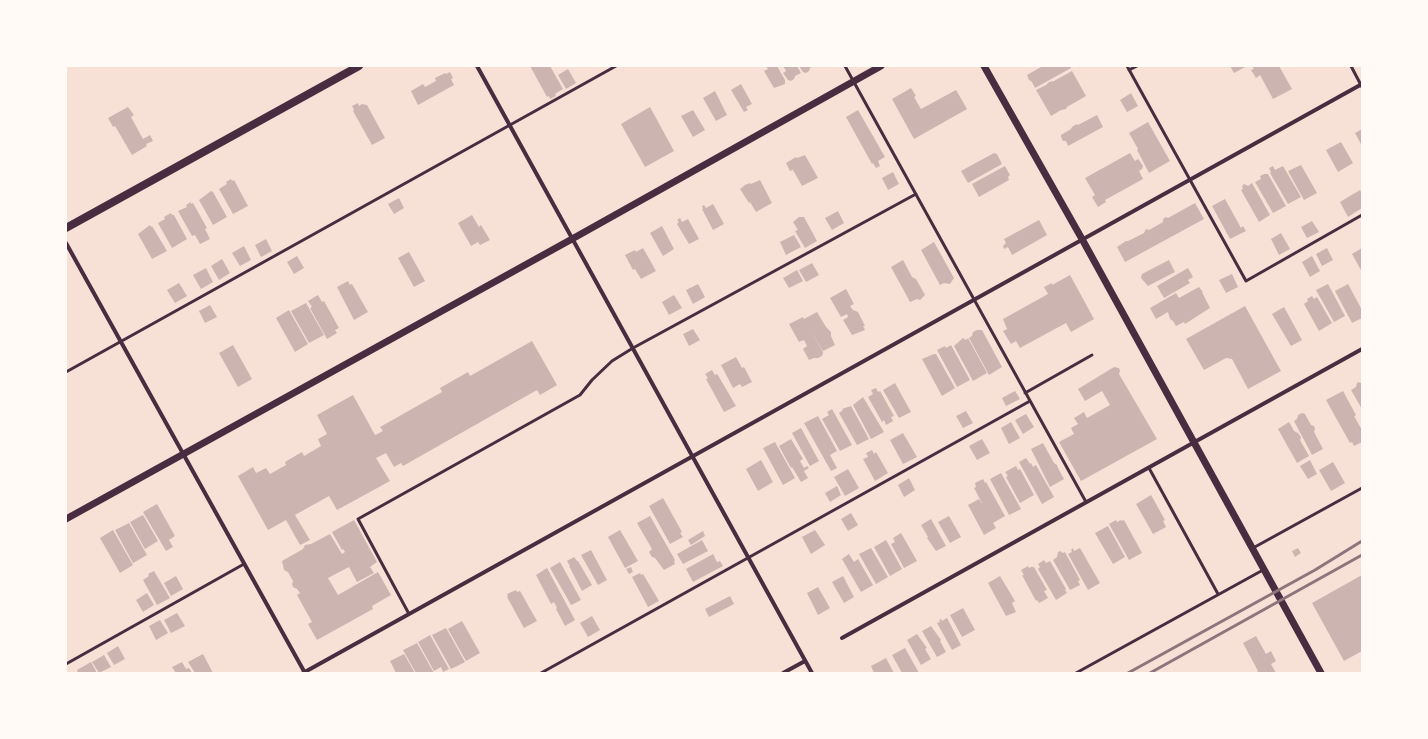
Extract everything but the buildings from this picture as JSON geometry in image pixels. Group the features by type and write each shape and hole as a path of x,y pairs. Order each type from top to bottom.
{"main road":[{"path":"66,228 359,66"}],"street":[{"path":"477,66 812,673"},
{"path":"66,519 881,66"},
{"path":"984,66 1082,239 1321,673"},
{"path":"66,243 305,673 974,299 1362,85"},
{"path":"842,638 1362,349"},
{"path":"783,673 805,661"}],"lane":[{"path":"66,372 616,66"},
{"path":"845,66 1086,502"},
{"path":"1127,66 1246,281 1362,215"},
{"path":"1129,70 1137,66"},
{"path":"1350,66 1362,85"},
{"path":"409,614 358,519 580,395 592,380 612,361 632,348 916,194"},
{"path":"1025,393 1092,355"},
{"path":"540,673 1030,401"},
{"path":"1149,468 1218,594"},
{"path":"1252,549 1362,488"},
{"path":"66,664 244,564"},
{"path":"1076,673 1264,570"}],"railway":[{"path":"1128,673 1315,570 1362,541"},
{"path":"1150,673 1362,555"}]}
